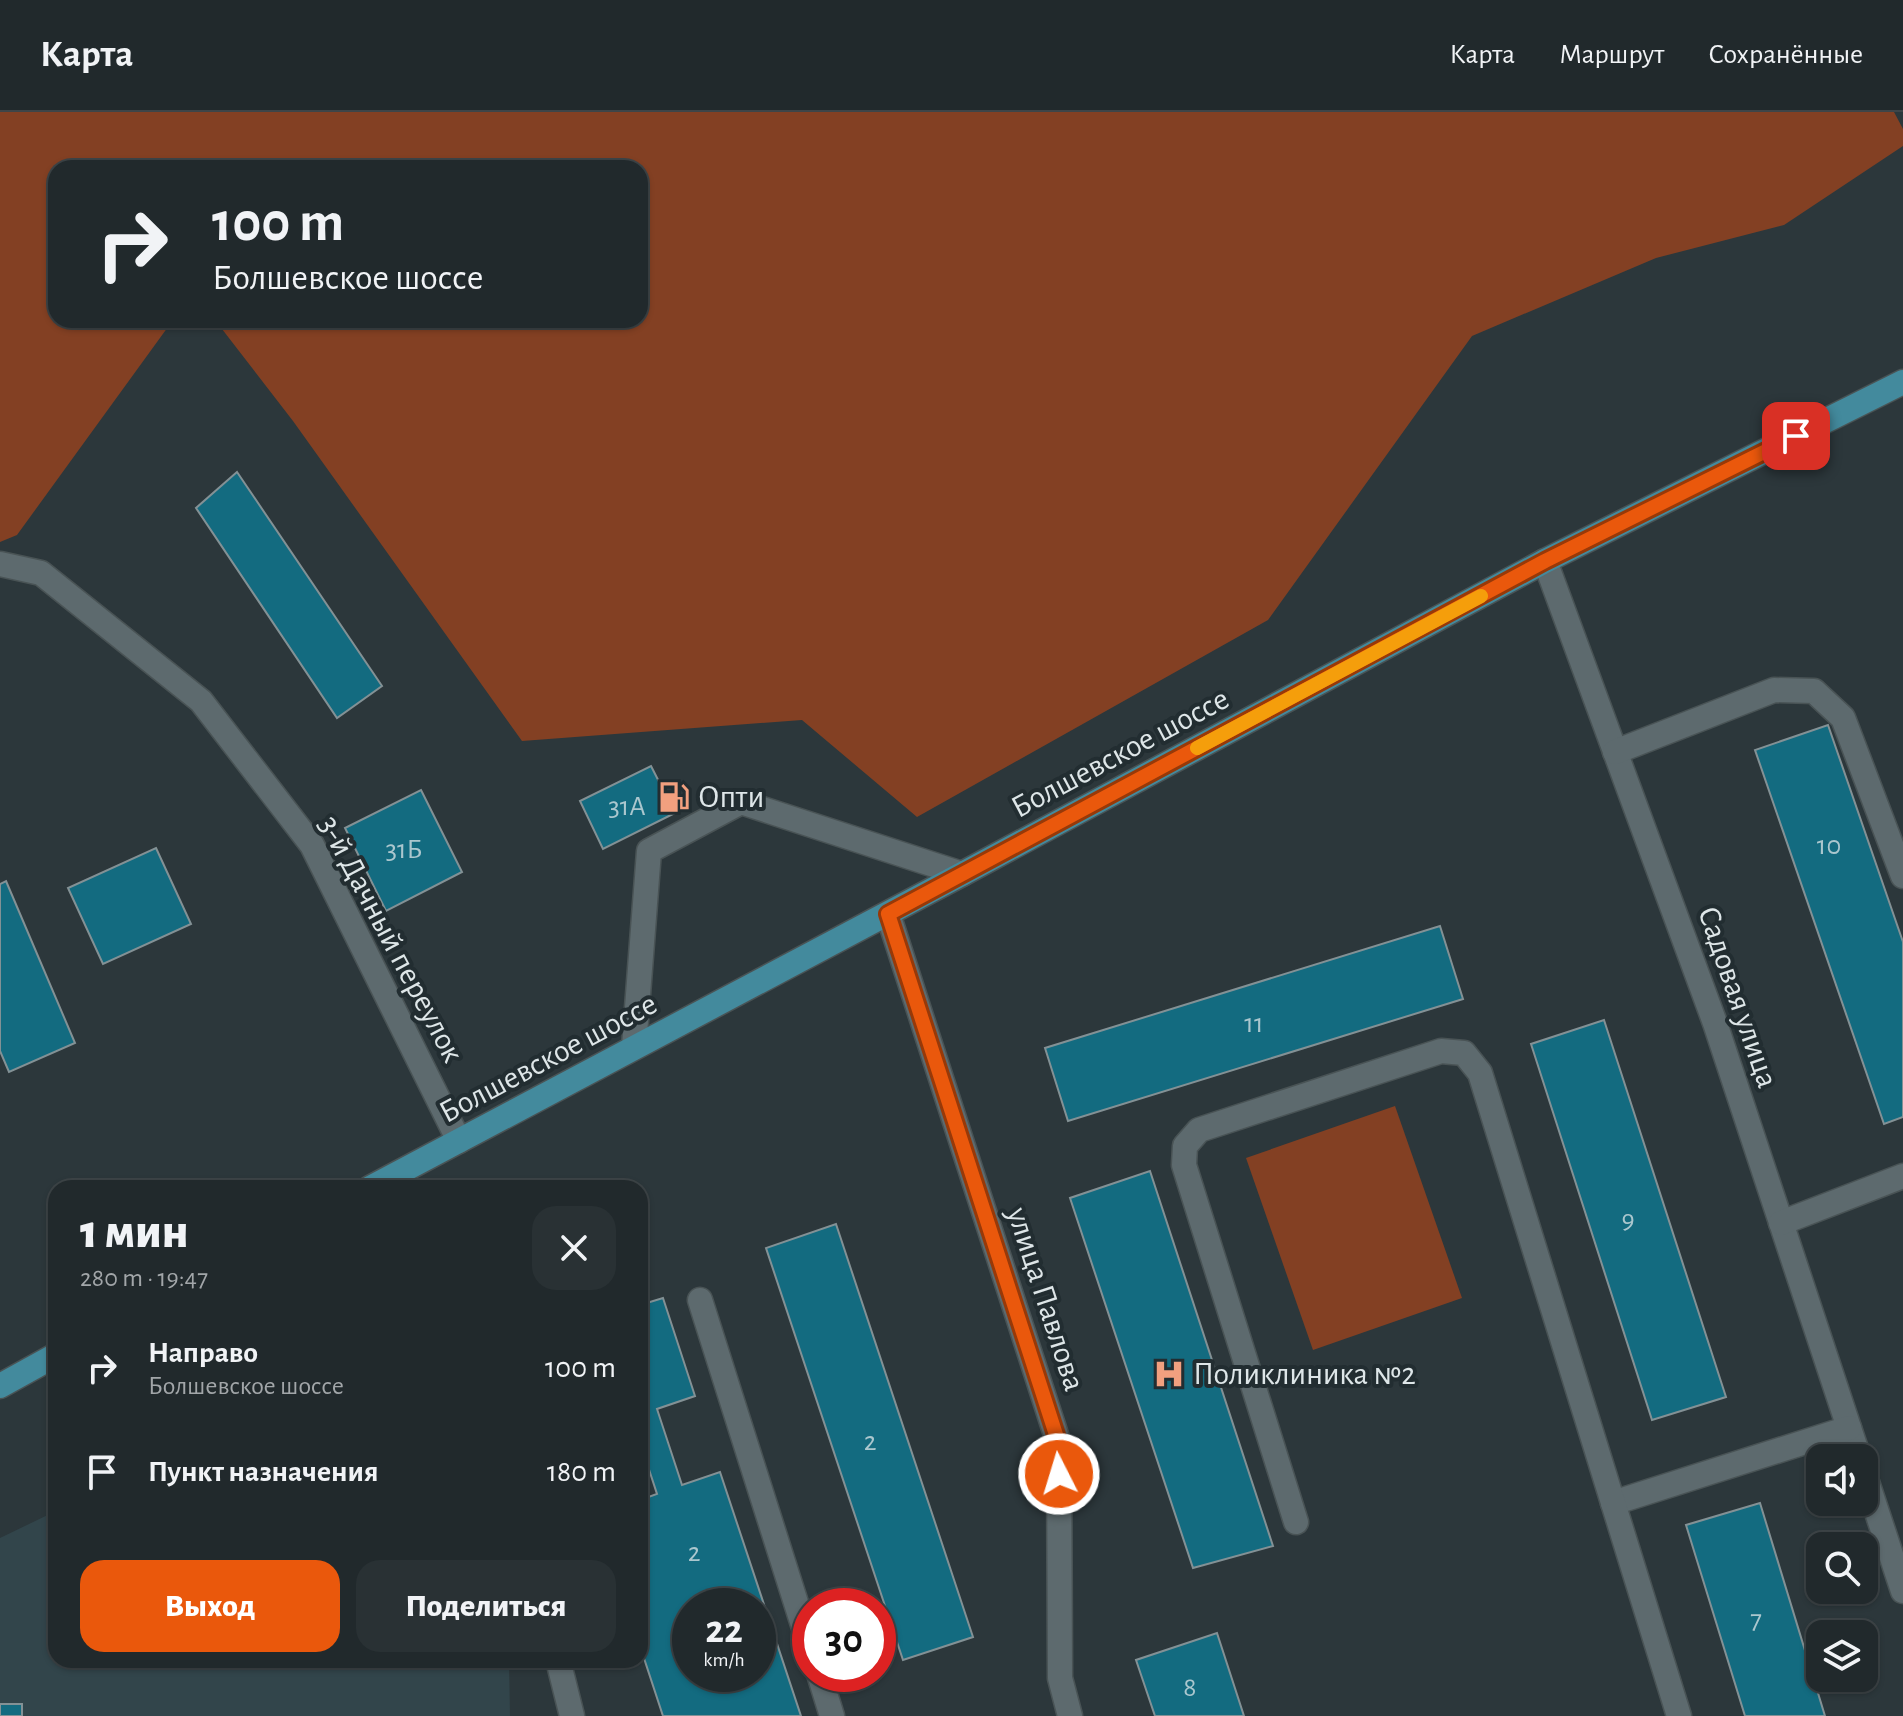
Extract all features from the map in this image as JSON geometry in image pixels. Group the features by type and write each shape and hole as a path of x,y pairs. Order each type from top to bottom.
{"main road":[{"name":"Болшевское шоссе","path":"385,1180 1545,561 1903,382"},
{"path":"0,1370 48,1349"},
{"path":"0,1386 48,1359"}],"street":[{"name":"Садовая улица","path":"1545,561 1715,1023 1854,1444"},
{"name":"3-й Дачный переулок","path":"0,564 41,573 201,701 312,845 459,1141"},
{"path":"1615,752 1774,690 1814,691 1843,718 1896,836 1903,876"},
{"path":"634,1047 649,851 741,802 962,874"},
{"name":"улица Павлова","path":"888,914 1059,1444 1060,1678 1070,1716"},
{"path":"1296,1522 1184,1165 1185,1146 1199,1130 1441,1051 1464,1053 1480,1073 1679,1716"},
{"path":"1781,1223 1903,1176"},
{"path":"700,1300 792,1590"},
{"path":"1613,1503 1849,1428"},
{"path":"1878,1515 1903,1591"},
{"path":"560,1668 572,1716"},
{"path":"825,1692 832,1716"}],"shaded area":[{"path":"0,112 1894,112 1903,129 1903,146 1784,225 1656,258 1472,336 1268,620 917,817 802,720 522,741 293,421 221,328 648,328 648,160 48,160 48,328 167,328 17,535 0,542"},
{"path":"1395,1106 1462,1298 1313,1350 1246,1158"},
{"path":"48,1515 48,1668 509,1668 510,1716 0,1716 0,1538"}],"building":[{"path":"237,472 382,686 337,718 196,508"},
{"path":"1828,725 1903,942 1903,1117 1884,1124 1755,750"},
{"path":"651,766 675,813 603,849 580,801"},
{"path":"421,790 462,872 386,911 345,828"},
{"path":"156,848 191,924 103,964 68,888"},
{"path":"6,881 75,1043 9,1072 0,1051 0,884"},
{"path":"1440,926 1463,999 1068,1121 1045,1048"},
{"path":"1604,1020 1726,1397 1652,1420 1531,1044"},
{"path":"1150,1171 1273,1546 1193,1568 1070,1198"},
{"path":"836,1224 973,1637 903,1660 896,1639 896,1588 879,1588 766,1248"},
{"path":"663,1298 695,1396 657,1409 682,1485 720,1472 759,1588 672,1588 672,1692 776,1692 776,1641 801,1716 663,1716 647,1668 648,1497 657,1494 648,1466 648,1303"},
{"path":"1760,1503 1806,1654 1806,1692 1818,1692 1825,1716 1745,1716 1686,1525"},
{"path":"1217,1633 1244,1716 1155,1716 1136,1660"},
{"path":"0,1704 22,1704 22,1716 0,1716"}],"slow traffic":[{"path":"1197,748 1481,596"}],"place":[{"name":"Опти","path":"674,797"},
{"name":"Поликлиника №2","path":"1169,1374"}],"route":[{"path":"1059,1474 1059,1444 888,914 1545,561 1796,436"}]}
